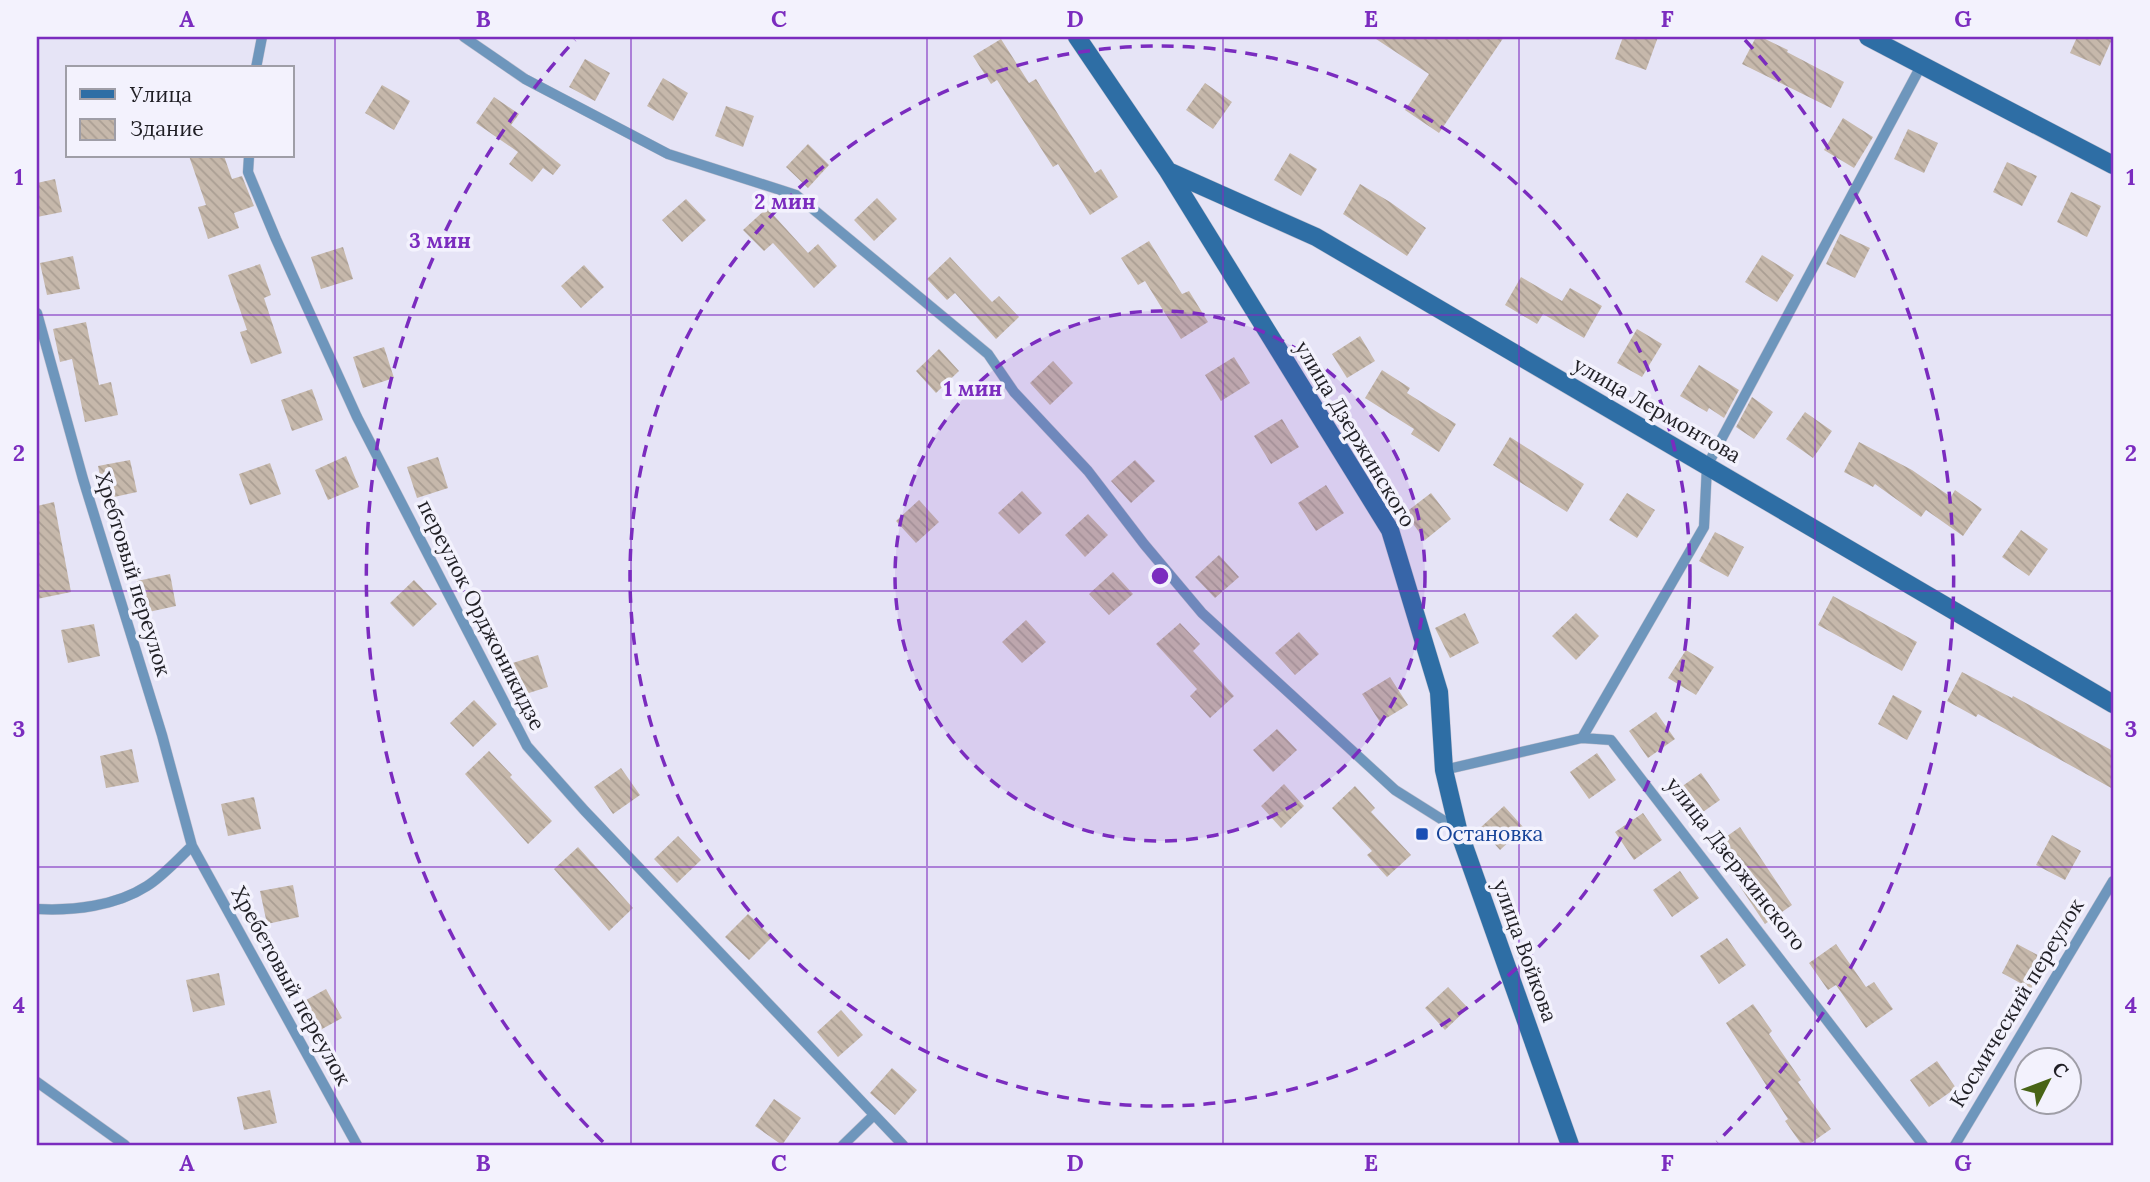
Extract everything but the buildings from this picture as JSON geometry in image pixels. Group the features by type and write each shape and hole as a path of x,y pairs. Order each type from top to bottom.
{"street":[{"name":"улица Дзержинского","path":"1077,37 1168,171 1390,530 1439,692 1444,771"},
{"path":"1868,37 2113,165"},
{"name":"улица Лермонтова","path":"1168,171 1316,237 2113,705"},
{"name":"улица Войкова","path":"1444,771 1458,829 1570,1145"}],"lane":[{"path":"256,66 262,37"},
{"path":"464,37 525,79 668,153 796,195 988,354 1014,392 1088,471 1202,613 1395,790 1458,829"},
{"path":"1582,738 1704,527 1707,466 1922,64"},
{"name":"переулок Орджоникидзе","path":"249,158 248,172 357,417 527,746 601,828 903,1145"},
{"name":"Хребтовый переулок","path":"37,313 83,478 162,735 192,846"},
{"name":"улица Дзержинского","path":"1444,771 1582,738 1611,740 1923,1145"},
{"path":"37,909 55,910 110,902 148,886 192,846"},
{"name":"Хребетовый переулок","path":"192,846 357,1145"},
{"name":"Космический переулок","path":"1955,1145 2113,881"},
{"path":"37,1082 125,1145"},
{"path":"843,1145 874,1115"}],"place":[{"name":"Остановка","path":"1422,834"}]}
